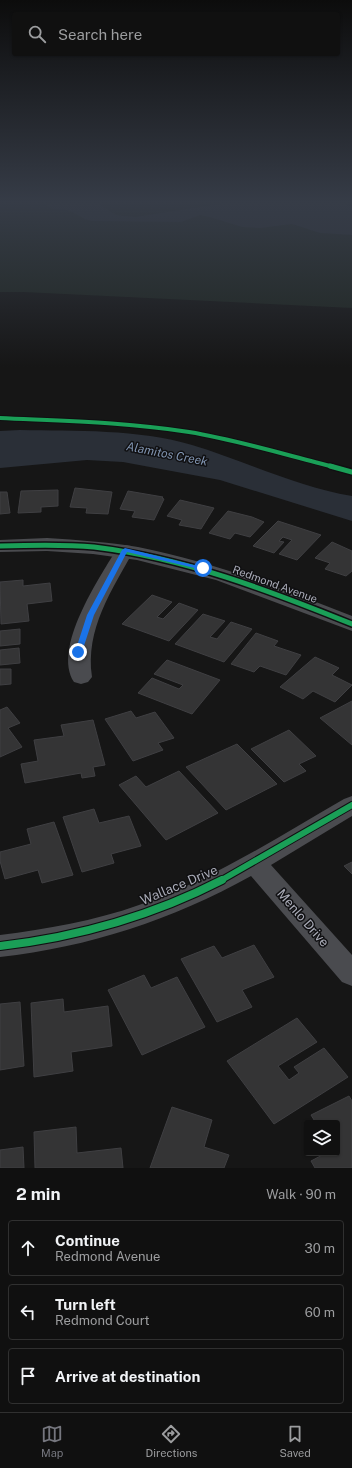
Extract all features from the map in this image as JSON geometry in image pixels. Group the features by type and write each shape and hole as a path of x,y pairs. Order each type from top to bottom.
{"street":[{"name":"Redmond Avenue","path":"0,546 50,544 125,550 203,568 287,597 352,624"},
{"path":"81,677 78,665 78,652 83,633 90,615 125,550"},
{"name":"Wallace Drive","path":"0,946 71,934 122,921 191,895 254,863 352,805"},
{"name":"Menlo Drive","path":"254,863 352,974"}],"shaded area":[{"path":"0,258 352,258 352,308 0,292"}],"water":[{"name":"Alamitos Creek","path":"20,430 129,433 192,445 291,480 332,492 352,496 352,521 220,480 123,462 87,460 0,468 0,431"}],"building":[{"path":"75,488 112,492 108,514 86,513 87,508 70,507"},
{"path":"58,490 58,506 41,507 41,512 18,513 21,491"},
{"path":"128,491 163,497 162,498 164,499 154,520 132,517 135,511 120,509"},
{"path":"0,492 7,492 10,513 0,514"},
{"path":"180,500 214,508 201,529 179,525 182,520 167,516"},
{"path":"228,511 252,517 264,522 250,537 235,533 230,539 209,533"},
{"path":"278,521 321,535 297,560 279,554 292,540 283,537 279,541 284,542 274,553 253,546"},
{"path":"332,542 352,551 352,571 346,576 325,569 330,563 315,558"},
{"path":"23,580 23,586 50,583 52,601 27,604 29,621 1,624 0,582"},
{"path":"152,595 172,602 157,617 163,619 179,603 198,610 169,641 122,624"},
{"path":"203,614 225,621 210,637 217,639 231,622 252,629 224,662 175,644"},
{"path":"20,629 20,644 0,646 0,631"},
{"path":"256,633 278,641 274,646 301,655 286,675 260,666 254,672 231,664"},
{"path":"19,648 20,663 0,665 0,650"},
{"path":"315,657 339,668 332,675 352,685 335,702 313,691 303,699 280,687"},
{"path":"167,660 220,680 192,714 138,693 152,678 179,689 183,685 154,674"},
{"path":"0,669 11,669 11,684 0,685"},
{"path":"352,701 352,745 320,718"},
{"path":"7,707 20,723 8,728 22,747 0,757 0,710"},
{"path":"131,711 136,718 155,712 174,738 158,743 163,750 133,761 105,719"},
{"path":"93,720 105,765 93,767 95,776 82,778 81,773 25,783 21,764 38,761 34,740 64,736 61,725"},
{"path":"289,730 316,756 299,764 306,771 284,782 251,749"},
{"path":"237,744 277,784 226,810 186,767"},
{"path":"179,771 218,813 166,840 119,785 136,776 146,787"},
{"path":"94,809 99,823 129,816 141,846 111,854 114,863 82,872 63,817"},
{"path":"54,822 73,875 42,883 38,870 5,879 0,861 0,852 31,844 27,829"},
{"path":"352,862 352,874 344,866"},
{"path":"254,945 274,977 242,990 252,1007 217,1022 181,959 214,946 222,958"},
{"path":"144,975 151,988 177,977 205,1027 142,1055 108,990"},
{"path":"63,999 64,1012 108,1006 112,1046 71,1052 73,1071 34,1077 31,1003"},
{"path":"20,1002 24,1066 0,1070 0,1004"},
{"path":"297,1018 317,1042 278,1066 289,1080 299,1073 294,1067 324,1048 348,1077 274,1124 227,1061"},
{"path":"349,1096 352,1101 352,1168 315,1168 311,1161 320,1156 340,1156 340,1120 314,1120 311,1115"},
{"path":"172,1107 212,1120 204,1147 229,1155 224,1168 150,1168"},
{"path":"76,1127 77,1153 121,1148 123,1168 35,1168 34,1132"},
{"path":"23,1147 24,1168 0,1168 0,1150"}],"cycle path":[{"path":"0,418 109,423 188,432 226,439 352,472"},
{"path":"0,546 47,545 93,547 180,563 266,590 352,624"},
{"path":"0,946 49,939 99,928 148,913 171,904 254,863 352,805"}],"route":[{"path":"78,652 90,615 125,550 203,568"}]}
